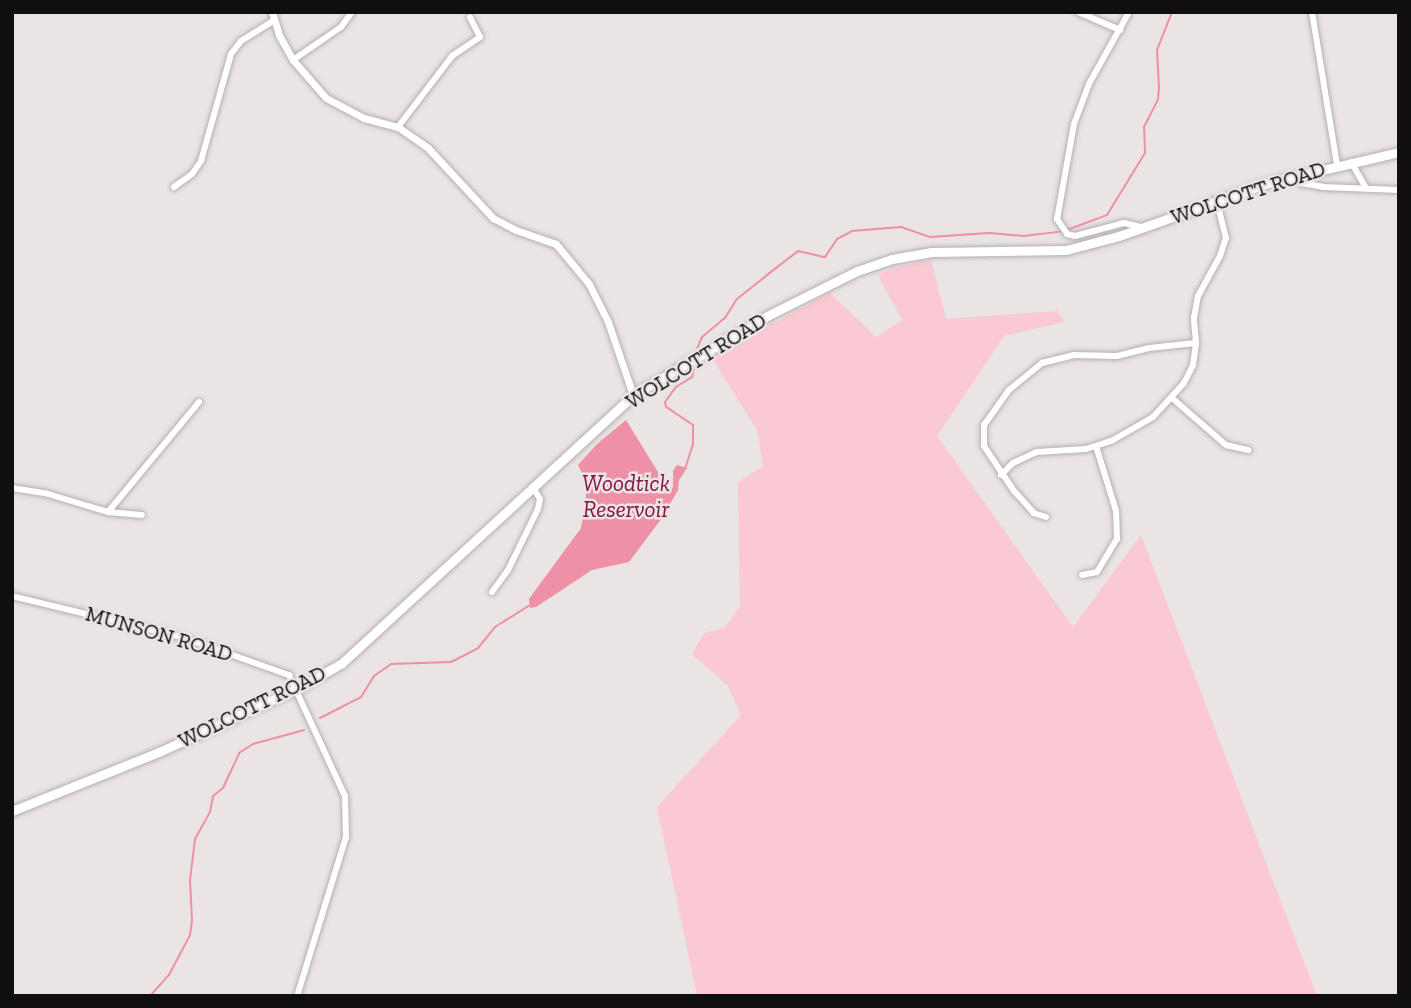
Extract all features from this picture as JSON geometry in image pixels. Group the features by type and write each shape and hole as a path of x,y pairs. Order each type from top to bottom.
{"main road":[{"name":"WOLCOTT ROAD","path":"12,811 159,752 298,688 342,663 381,630 633,395 767,316 857,271 892,259 931,252 1049,252 1086,245 1297,175 1399,152"}],"street":[{"path":"293,60 341,27 352,12"},
{"path":"1078,12 1120,30"},
{"path":"1129,12 1088,84 1074,124 1058,222 1067,234 1084,236 1124,223 1141,228"},
{"path":"1312,12 1337,165"},
{"path":"174,187 192,174 201,161 231,54 273,16 293,60 326,99 364,118 398,127 428,148 493,218 516,230 556,244 589,284 608,322 633,395"},
{"path":"398,127 452,57 480,37 470,17"},
{"path":"1351,162 1366,188"},
{"path":"1297,175 1301,183 1399,190"},
{"path":"1001,475 1013,463 1037,453 1096,446 1113,440 1153,416 1172,398 1193,365 1196,343 1194,318 1198,296 1220,256 1226,238 1217,201"},
{"path":"1045,517 1034,513 1001,475 984,446 984,425 1009,390 1042,363 1074,355 1117,356 1149,348 1196,343"},
{"path":"1172,398 1226,445 1248,450"},
{"path":"108,512 199,402"},
{"path":"1082,575 1097,572 1117,539 1116,511 1096,446"},
{"path":"12,488 48,494 108,512 142,515"},
{"path":"492,592 509,570 538,509 540,499 533,488"},
{"name":"MUNSON ROAD","path":"12,596 182,637 289,676 298,688"},
{"path":"297,996 346,837 345,796 298,688"}],"shaded area":[{"path":"931,260 946,319 1057,311 1065,322 1004,336 937,436 1073,627 1141,535 1317,996 697,996 657,807 741,715 728,686 692,654 704,633 724,628 740,607 738,482 763,466 757,430 711,357 830,293 876,337 902,320 878,275 893,268"}],"water":[{"name":"Woodtick Reservoir","path":"626,420 669,490 673,487 673,471 677,465 687,468 679,480 678,490 662,518 629,562 592,570 536,607 530,608 529,599 581,528 586,500 585,479 578,465 597,444"}],"waterway":[{"path":"1067,230 1107,215 1145,153 1144,127 1158,99 1157,50 1172,12"},
{"path":"695,354 702,337 725,318 737,299 781,264 798,251 825,257 837,239 852,231 901,227 930,237 989,233 1024,236 1062,231"},
{"path":"685,469 693,445 693,425 666,407 665,402 676,387 692,377 695,363"},
{"path":"320,718 361,697 374,676 391,664 451,662 478,648 495,627 530,605"},
{"path":"150,996 169,975 190,935 190,880 195,839 210,812 213,796 223,788 239,753 253,744 304,730"}]}
